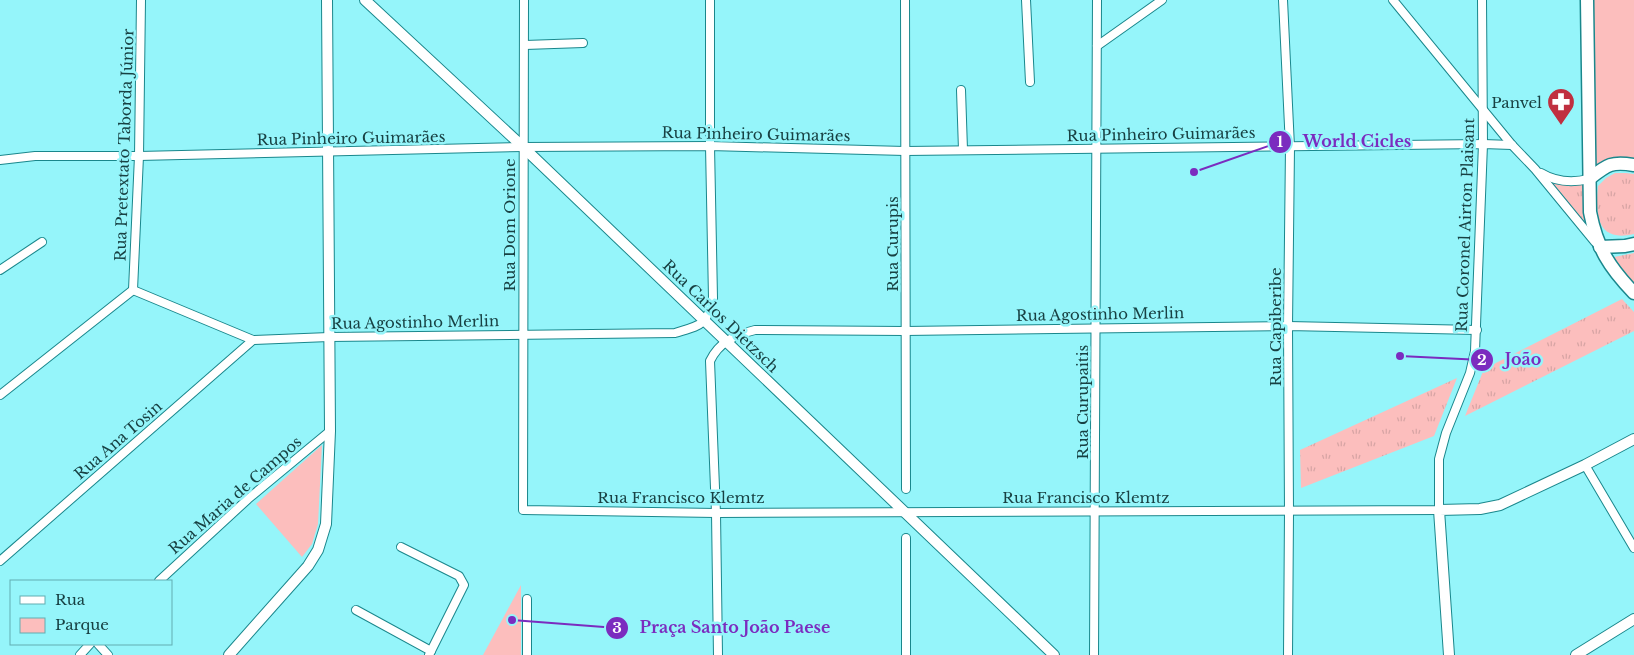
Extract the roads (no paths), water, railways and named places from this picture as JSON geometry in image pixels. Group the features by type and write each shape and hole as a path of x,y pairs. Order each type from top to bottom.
{"main road":[{"path":"1587,0 1590,212 1594,233 1600,247 1623,282 1634,293"},
{"path":"1589,179 1606,166 1618,163 1634,165"},
{"path":"1600,247 1634,244"}],"street":[{"name":"Rua Pretextato Taborda Júnior","path":"133,290 139,156 141,0"},
{"path":"229,655 308,566 318,550 326,524 330,430 328,0"},
{"name":"Rua Carlos Dietzsch","path":"366,0 523,147 1054,655"},
{"name":"Rua Dom Orione","path":"522,510 524,0"},
{"path":"705,321 713,298 710,0"},
{"name":"Rua Curupis","path":"905,0 906,489"},
{"path":"1026,0 1030,82"},
{"name":"Rua Curupaitis","path":"1094,655 1097,0"},
{"path":"1097,46 1162,0"},
{"name":"Rua Capiberibe","path":"1283,0 1290,147 1288,655"},
{"path":"1394,0 1512,145 1535,169 1600,247"},
{"name":"Rua Coronel Airton Plaisant","path":"1449,655 1439,510 1439,459 1446,433 1470,372 1477,330 1483,144 1482,0"},
{"path":"525,44 583,43"},
{"path":"961,90 963,150"},
{"name":"Rua Pinheiro Guimarães","path":"0,160 34,156 139,156 523,147 710,146 905,151 1512,145"},
{"path":"1535,169 1549,178 1566,182 1589,179"},
{"path":"0,270 42,242"},
{"path":"0,395 133,290"},
{"name":"Rua Agostinho Merlin","path":"133,290 253,340 329,337 675,333 705,321"},
{"name":"Rua Agostinho Merlin","path":"726,341 740,334 755,330 906,331 1288,326 1477,330"},
{"name":"Rua Ana Tosin","path":"0,561 253,340"},
{"path":"718,655 716,512 710,361 714,353 726,341"},
{"name":"Rua Maria de Campos","path":"160,580 248,499 330,430"},
{"name":"Rua Francisco Klemtz","path":"522,510 1289,512 1480,509 1500,505 1586,465 1634,440"},
{"path":"1586,465 1634,548"},
{"path":"906,538 906,655"},
{"path":"356,610 430,653 464,585 459,576 401,547"},
{"path":"527,599 527,655"},
{"path":"1576,655 1634,619"},
{"path":"80,655 89,645"},
{"path":"99,645 108,655"}],"place":[{"name":"Panvel","path":"1561,126"},
{"name":"World Cicles","path":"1194,172"},
{"name":"João","path":"1400,356"},
{"name":"Praça Santo João Paese","path":"512,620"}]}
